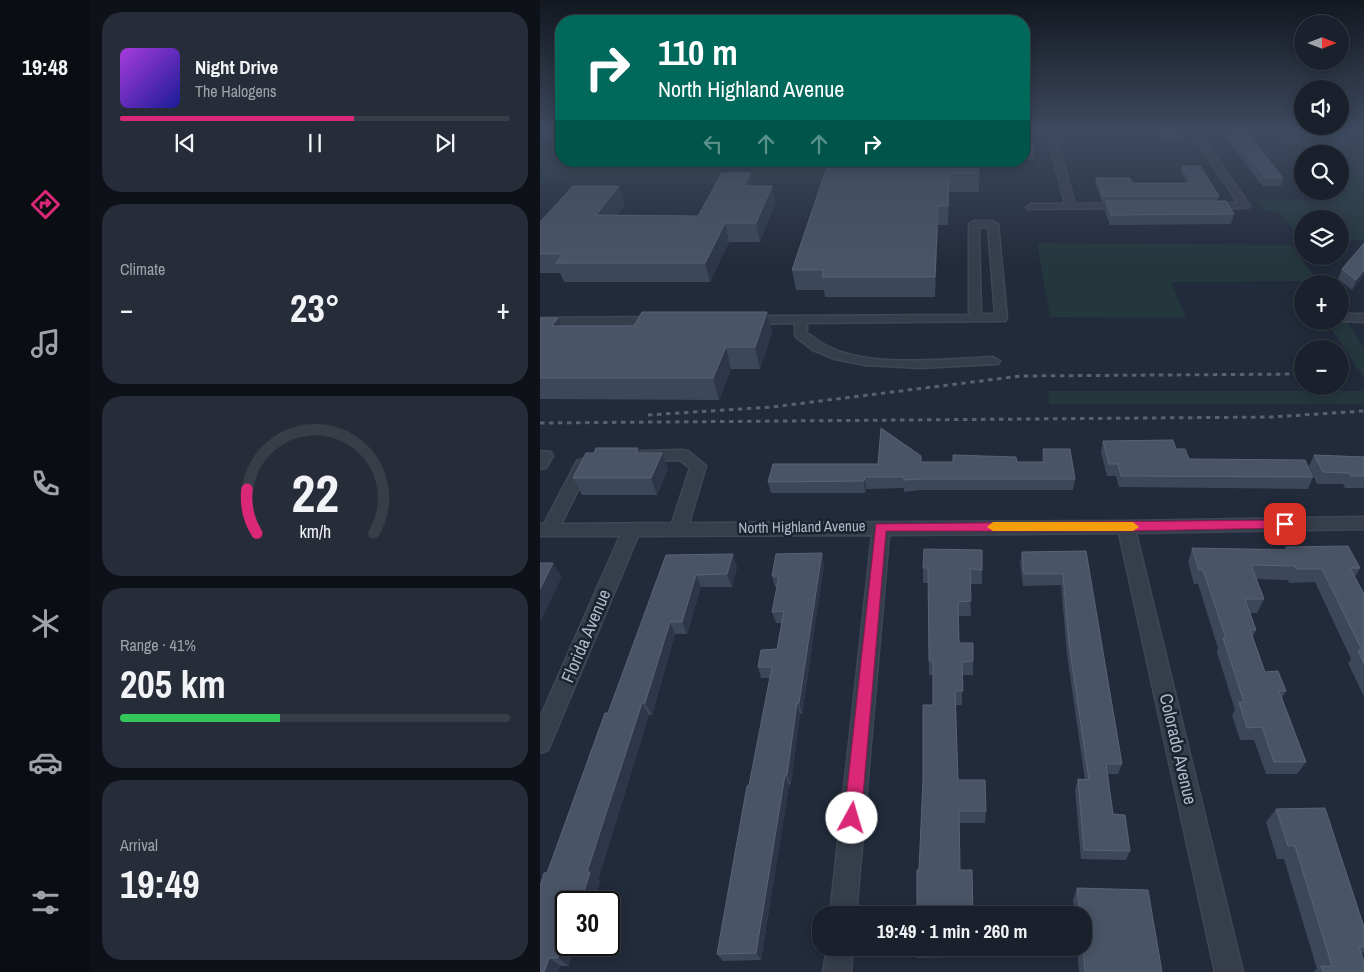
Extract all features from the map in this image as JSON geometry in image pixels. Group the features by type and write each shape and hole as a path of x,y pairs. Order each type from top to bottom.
{"street":[{"path":"1063,175 1071,206"},
{"path":"1196,206 1245,206 1224,175"},
{"path":"1031,206 1137,206"},
{"path":"1349,318 1364,318"},
{"path":"733,320 807,320 801,334 807,341 862,361 884,364 993,361"},
{"path":"540,322 675,321"},
{"path":"624,456 683,455 698,466 679,529"},
{"path":"540,456 545,456 540,464"},
{"path":"544,530 583,465 604,456"},
{"name":"North Highland Avenue","path":"544,530 1126,527 1364,523"},
{"path":"844,906 880,527"},
{"name":"Colorado Avenue","path":"1126,527 1229,972"},
{"name":"Florida Avenue","path":"540,744 632,529"},
{"path":"837,972 839,956"}],"lane":[{"path":"807,320 1000,318 993,224 974,224 975,318"}],"green space":[{"path":"540,175 827,175 824,183 540,183"},
{"path":"1349,175 1364,175 1364,240 1349,241 1349,210 1294,210 1294,230 1280,213 1262,209 1256,200 1349,200"},
{"path":"1037,243 1291,245 1294,249 1294,265 1306,265 1313,275 1294,275 1294,281 1171,282 1186,318 1050,317"},
{"path":"1349,325 1364,348 1364,378 1349,356 1349,340 1339,340 1332,330 1349,330"},
{"path":"1048,391 1294,391 1294,395 1349,395 1349,391 1364,391 1364,404 1049,404"}],"building":[{"path":"721,175 750,175 744,186 772,186 756,223 725,223 705,263 556,263 563,254 540,254 540,222 573,186 619,186 596,215 698,216"},
{"path":"824,175 949,175 948,206 938,206 935,277 822,277 824,270 792,270"},
{"path":"1188,175 1206,175 1219,196 1103,196 1096,178 1130,178 1132,183 1192,183"},
{"path":"1263,175 1281,175 1283,178 1265,178"},
{"path":"1106,201 1226,201 1234,214 1111,215"},
{"path":"1364,243 1364,270 1356,280 1342,269 1345,265 1349,265 1349,261"},
{"path":"642,312 767,312 755,347 726,347 713,378 540,378 540,318 558,318 552,326 634,326"},
{"path":"881,428 921,456 921,462 953,462 953,455 1016,457 1017,462 1045,462 1043,449 1070,449 1075,479 904,480 904,477 865,477 864,481 768,482 773,464 878,464"},
{"path":"1173,440 1176,449 1185,449 1189,459 1305,460 1313,477 1121,476 1118,464 1109,464 1103,441"},
{"path":"596,448 638,448 636,453 662,453 651,478 573,478 586,453 594,453"},
{"path":"1314,455 1364,457 1364,476 1351,476 1349,473 1323,472"},
{"path":"1348,546 1360,568 1350,568 1364,594 1364,664 1358,650 1362,650 1322,569 1251,565 1264,599 1245,599 1256,630 1250,630 1265,672 1278,671 1286,691 1279,691 1306,762 1274,762 1262,727 1247,728 1239,702 1244,702 1223,638 1226,638 1203,570 1199,570 1192,548 1287,550 1286,547"},
{"path":"924,549 982,550 982,570 970,569 971,601 958,602 959,643 973,643 973,661 962,662 963,691 955,691 958,780 985,780 986,811 959,811 960,870 972,870 973,906 917,906 917,870 919,870 923,780 923,705 933,705 933,661 929,661 928,568 923,568"},
{"path":"1086,551 1122,764 1106,764 1113,814 1125,815 1130,851 1084,850 1078,779 1089,780 1069,643 1063,574 1024,574 1022,552"},
{"path":"822,553 799,703 797,703 787,775 785,775 756,953 717,954 747,786 749,785 772,667 758,667 761,650 777,649 784,611 772,612 779,576 772,576 776,554"},
{"path":"733,554 727,574 696,575 682,622 670,622 645,703 642,703 587,872 590,872 584,891 555,891 555,956 559,956 558,958 549,958 544,972 540,972 540,886 544,873 547,873 605,713 608,713 666,555"},
{"path":"540,563 553,563 540,589"},
{"path":"1325,808 1364,927 1364,947 1359,947 1364,961 1364,972 1323,972 1321,966 1332,966 1295,846 1288,846 1276,809"},
{"path":"1077,888 1148,890 1162,972 1085,972 1084,956 1092,956 1092,906 1079,906"}],"railway":[{"path":"648,415 772,407 1021,376 1294,374"},
{"path":"540,423 1272,417 1364,411"}],"slow traffic":[{"path":"993,527 1133,527"}],"route":[{"path":"852,818 880,527 1126,527 1285,524"}]}
